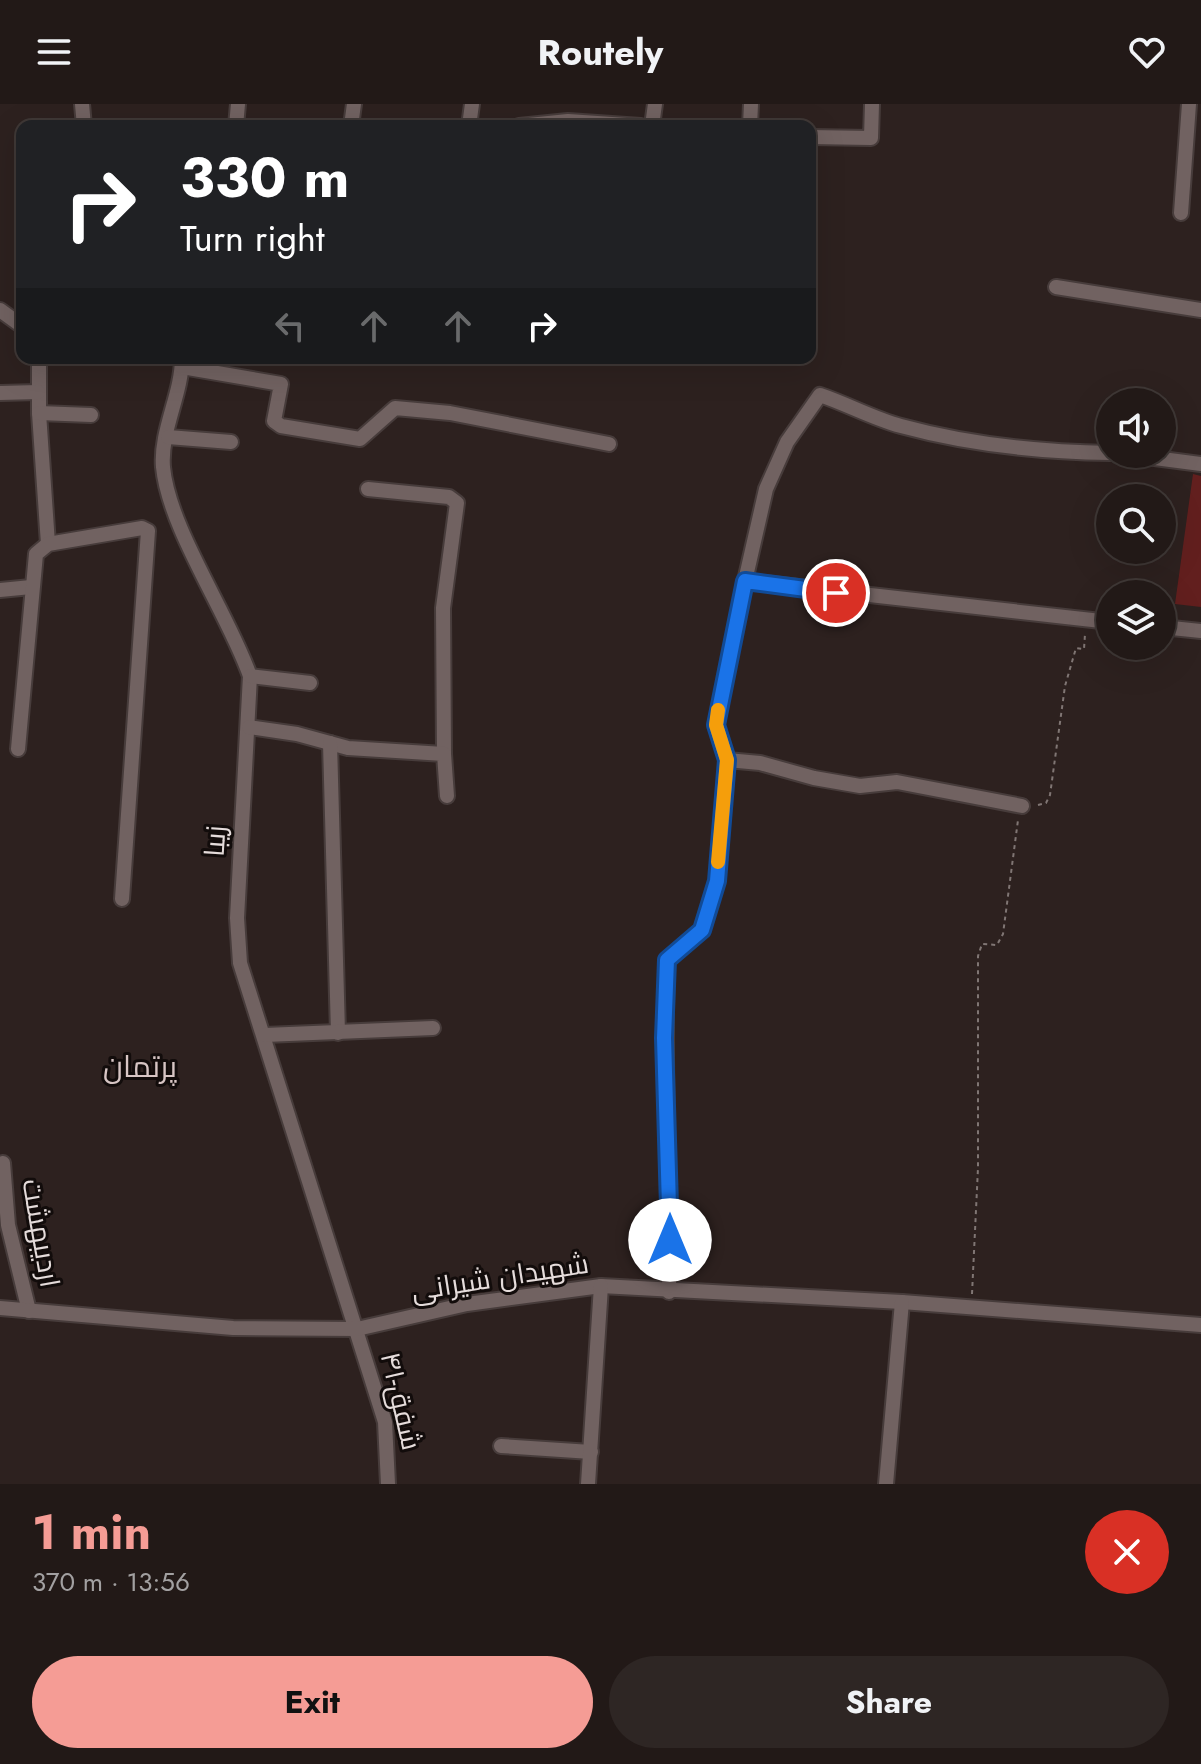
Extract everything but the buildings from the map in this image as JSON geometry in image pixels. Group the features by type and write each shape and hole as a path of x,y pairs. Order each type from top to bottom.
{"street":[{"path":"816,137 871,138 872,104"},
{"path":"1181,213 1189,104"},
{"path":"1056,287 1201,310"},
{"path":"39,364 48,544"},
{"name":"زیبا","path":"181,364 163,465 175,513 239,644 250,676 237,918 240,963 265,1035 317,1215 357,1329"},
{"path":"198,364 281,384 274,421 281,426 360,439 395,408 450,413 609,444"},
{"path":"0,393 38,392"},
{"path":"669,1292 670,1163 664,1038 667,960 702,930 717,881 727,760 716,725 766,489 787,442 820,395 897,425 923,431 1056,451 1096,452"},
{"path":"39,413 91,415"},
{"path":"168,437 231,442"},
{"path":"1176,461 1201,464"},
{"path":"368,489 449,497 457,503 443,608 447,796"},
{"path":"18,749 36,554 48,544 142,528 148,531 122,899"},
{"path":"745,581 1096,621"},
{"path":"0,590 31,587"},
{"path":"1176,628 1201,631"},
{"path":"250,676 310,683"},
{"path":"249,727 348,748 444,754"},
{"path":"330,743 338,1033"},
{"path":"727,760 760,763 814,778 860,786 897,782 1022,806"},
{"path":"265,1035 433,1028"},
{"name":"اردیبهشت","path":"3,1163 8,1225 29,1311"},
{"path":"588,1484 601,1286"},
{"name":"شهیدان شیرانی","path":"0,1308 233,1328 357,1329 467,1304 601,1286 902,1302 1201,1325"},
{"path":"886,1484 902,1302"},
{"name":"شفق-۴۱","path":"357,1329 385,1422 388,1484"},
{"path":"501,1446 591,1452"}],"path":[{"path":"971,1307 977,1228 978,956 982,944 997,945 1003,934 1009,869 1022,806 1046,803 1050,795 1065,686 1076,648 1084,649 1085,620"}],"shaded area":[{"path":"1193,474 1201,476 1201,607 1176,604"}],"slow traffic":[{"path":"718,710 716,725 727,760 718,862"}],"district":[{"name":"پرتمان","path":"140,1066"}],"route":[{"path":"670,1240 664,1038 667,960 702,930 717,881 727,760 716,725 745,581 836,593"}]}
